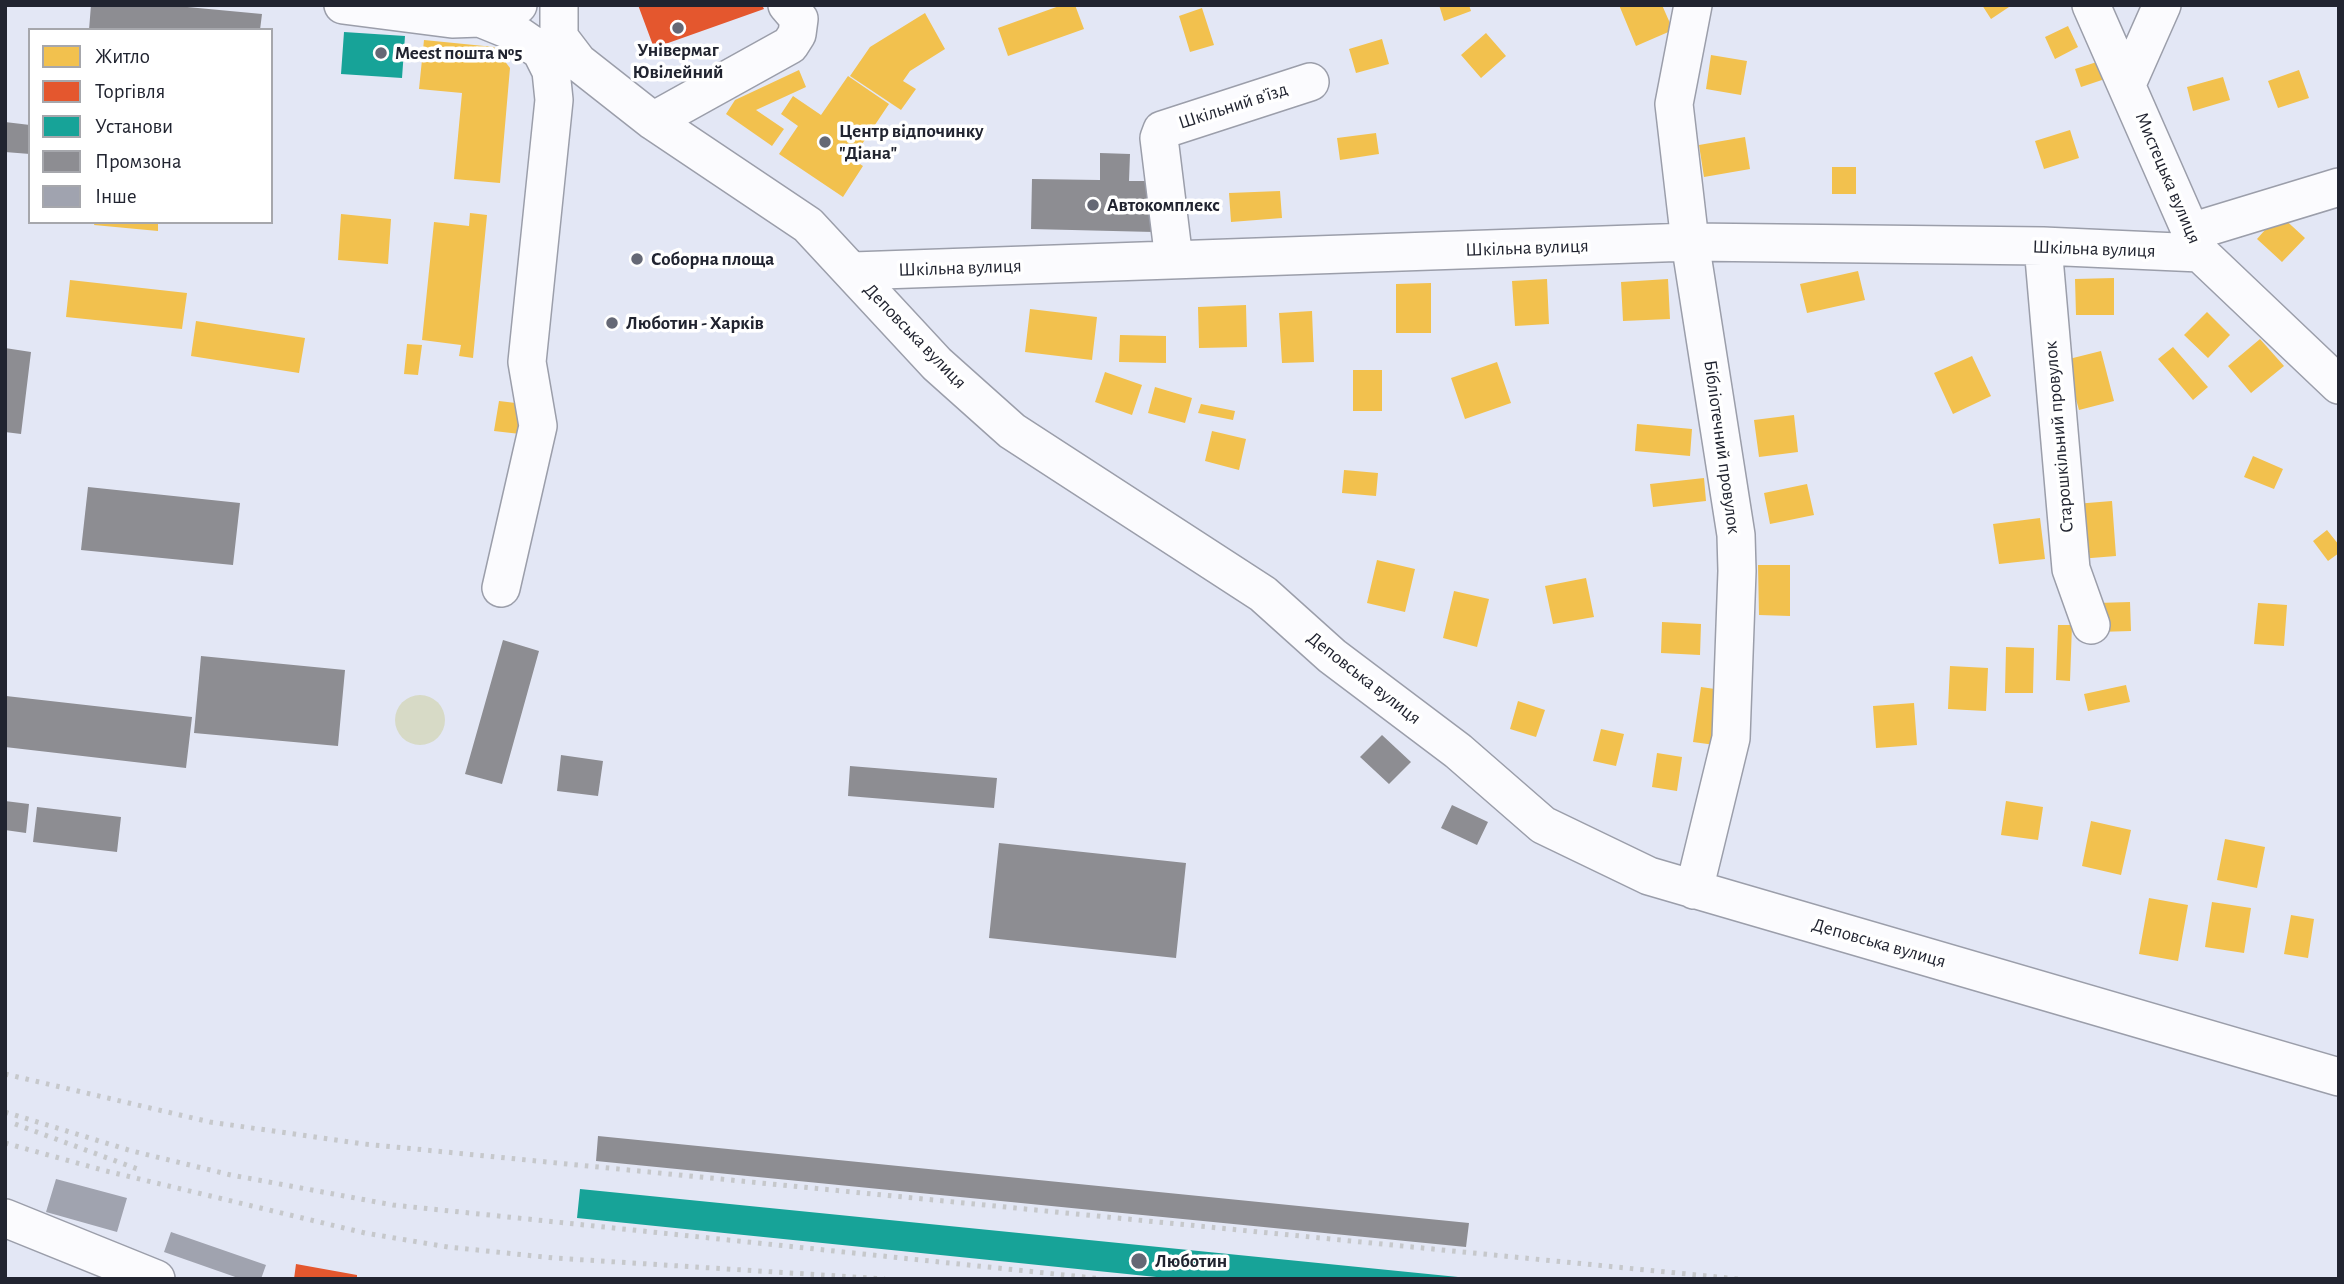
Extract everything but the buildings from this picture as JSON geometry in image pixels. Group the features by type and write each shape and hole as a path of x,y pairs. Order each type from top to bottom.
{"street":[{"path":"343,5 452,19 480,18 518,5"},
{"name":"Деповська вулиця","path":"559,5 557,22 565,48 578,62 653,121 808,225 937,364 1012,431 1263,594 1332,656 1458,751 1543,825 1649,876 2339,1077"},
{"path":"653,121 790,45 797,34 799,19 788,5"},
{"name":"Бібліотечний провулок","path":"1693,5 1674,104 1690,242 1725,453 1736,535 1737,571 1731,738 1695,890"},
{"name":"Мистецька вулиця","path":"2091,5 2196,242 2339,385"},
{"path":"2127,84 2162,5"},
{"path":"480,18 512,31 541,51 551,71 554,100 527,362 538,426 501,588"},
{"name":"Шкільний в’їзд","path":"1174,260 1159,138 1162,130 1310,82"},
{"name":"Шкільна вулиця","path":"853,271 1690,242 2043,246 2196,242 2339,187"},
{"name":"Старошкільний провулок","path":"2043,246 2071,569 2091,625"},
{"path":"5,1218 156,1279"}],"green space":[{"path":"420,695 438,702 445,720 438,738 420,745 402,738 395,720 402,702"}],"railway":[{"path":"5,1074 210,1122 364,1144 1738,1279"},
{"path":"5,1112 132,1151 231,1175 393,1205 1103,1279"},
{"path":"15,1124 143,1171"},
{"path":"5,1143 106,1171 365,1233 448,1247 554,1258 885,1279"}],"place":[{"name":"Універмаг Ювілейний","path":"678,28"},
{"name":"Meest пошта №5","path":"381,53"},
{"name":"Центр відпочинку \"Діана\"","path":"825,142"},
{"name":"Автокомплекс","path":"1093,205"},
{"name":"Соборна площа","path":"637,259"},
{"name":"Люботин - Харків","path":"612,323"},
{"name":"Люботин","path":"1139,1261"}]}
